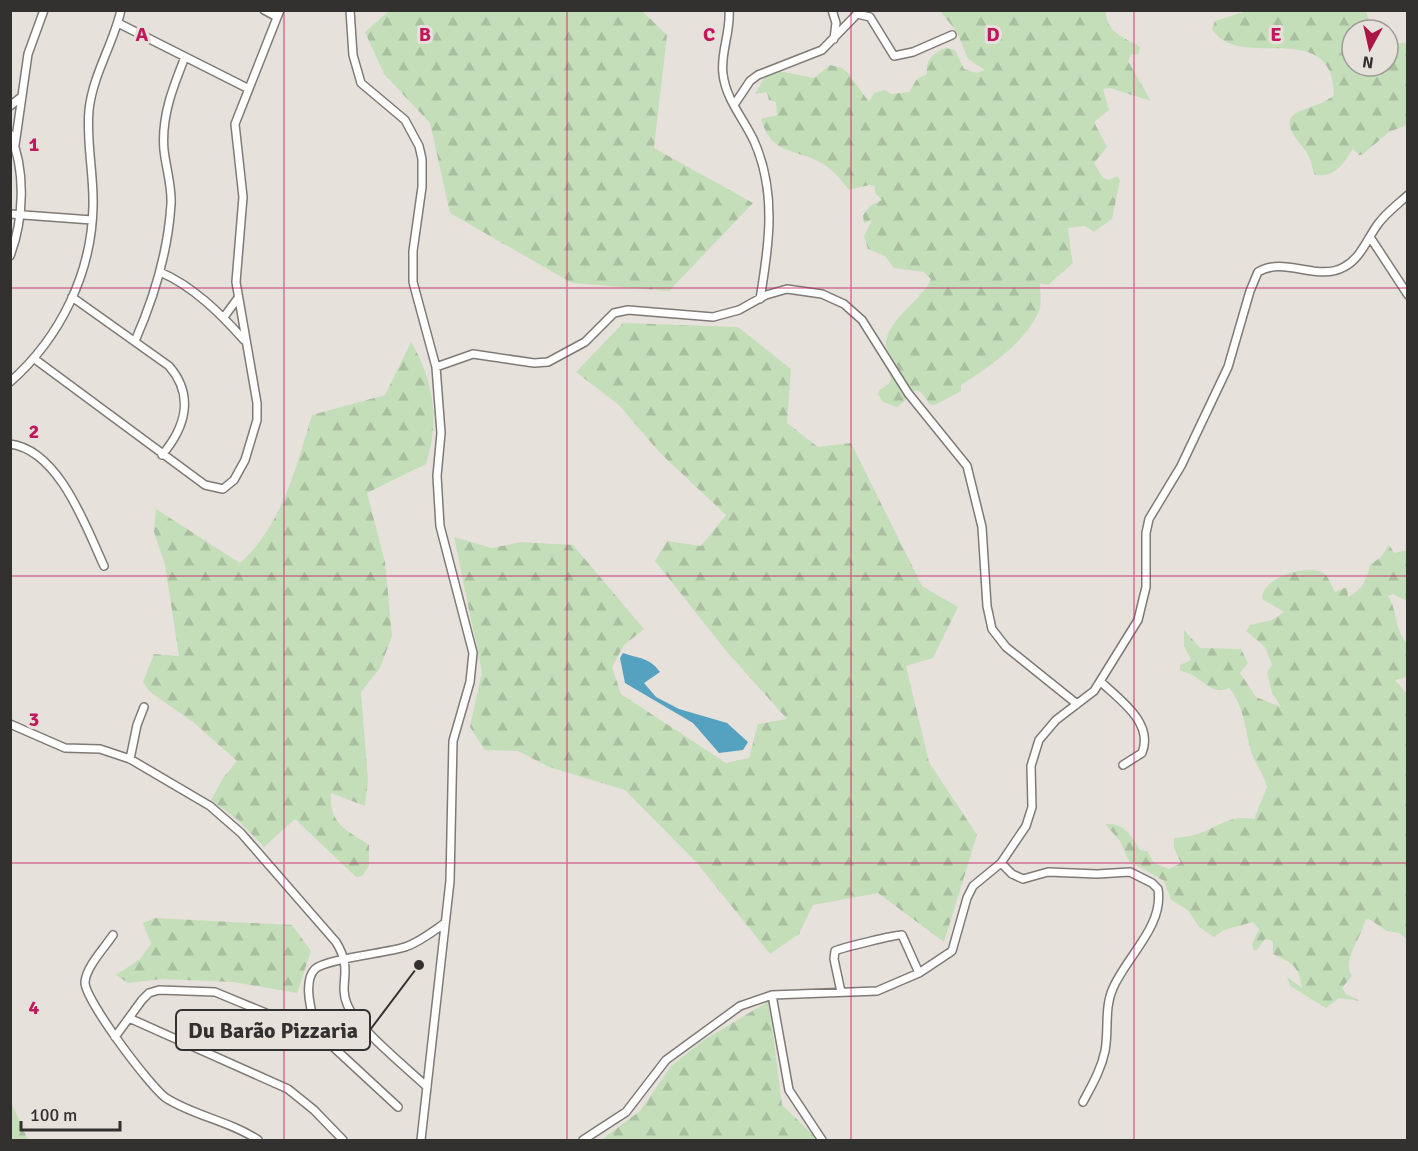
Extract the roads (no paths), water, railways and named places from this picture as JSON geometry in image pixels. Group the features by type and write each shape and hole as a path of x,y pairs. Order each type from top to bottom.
{"street":[{"path":"15,145 28,54 44,10"},
{"path":"10,382 36,360 64,316 83,270 92,220 89,111 96,77 121,10"},
{"path":"36,360 162,456 215,489 223,489 234,480 253,440 257,420 257,403 238,298 237,252 243,197 235,124 247,88 279,14 264,10"},
{"path":"350,10 353,55 361,84 405,120 419,146 422,159 422,188 412,271 415,294 436,367 441,433 437,476 440,526 473,653 470,682 453,741 450,881 421,1140"},
{"path":"729,10 723,68 734,105 756,146 769,203 770,238 760,299"},
{"path":"832,10 836,23 834,39"},
{"path":"734,105 750,81 758,75 812,56 834,39 854,15 862,13 870,17 894,56 913,52 952,35"},
{"path":"118,23 247,88"},
{"path":"135,341 148,312 160,272 171,204 164,149 164,125 170,95 185,57"},
{"path":"10,106 20,98"},
{"path":"10,122 19,115"},
{"path":"10,134 15,145 20,174 21,215 10,256"},
{"path":"583,1140 626,1112 658,1069 679,1049 740,1006 772,995 877,991 919,973 952,951 967,898 973,886 1001,862 1019,840 1030,816 1031,766 1039,740 1056,720 1101,682 1130,636 1144,605 1147,572 1146,533 1149,519 1181,466 1228,367 1250,291 1258,272 1273,266 1323,271 1343,268 1354,260 1378,224 1407,195"},
{"path":"10,214 92,220"},
{"path":"1370,237 1407,295"},
{"path":"160,272 172,277 224,317 246,341"},
{"path":"436,367 473,354 534,363 548,362 573,351 609,317 619,311 638,309 713,317 728,315 775,291 787,289 822,294 844,304 862,320 908,393 968,466 982,527 987,606 992,629 1006,647 1077,704"},
{"path":"72,297 169,366 177,376 184,393 183,420 172,443 162,456"},
{"path":"224,317 238,298"},
{"path":"233,327 242,322"},
{"path":"10,444 34,451 49,466 75,506 105,566"},
{"path":"1101,682 1138,719 1146,738 1142,753 1123,765"},
{"path":"130,759 137,725 144,707"},
{"path":"10,724 65,748 100,749 130,759 210,806 229,821 336,942 345,960 345,995 352,1013 427,1087"},
{"path":"1001,862 1012,874 1023,879 1048,872 1097,874 1130,872 1152,883 1158,889 1159,904 1154,920 1112,990 1108,1002 1102,1063 1083,1102"},
{"path":"317,1032 318,1027 314,1023 309,993 312,972 318,967 407,946 423,940 445,923"},
{"path":"841,992 834,959 835,951 878,941 896,934 902,935 908,943 919,973"},
{"path":"113,935 85,982 90,999 115,1037 165,1098 258,1140"},
{"path":"115,1037 142,1000 153,991 201,990 225,996 307,1030 311,1034 317,1032"},
{"path":"772,995 789,1090 822,1140"},
{"path":"129,1018 288,1089 314,1110 343,1140"},
{"path":"307,1030 309,1025 314,1023"},
{"path":"317,1032 398,1107"}],"water":[{"path":"623,653 648,661 660,672 644,683 656,697 679,709 727,723 748,742 743,750 719,753 693,723 625,683 620,658"}],"place":[{"name":"Du Barão Pizzaria","path":"419,965"}]}
